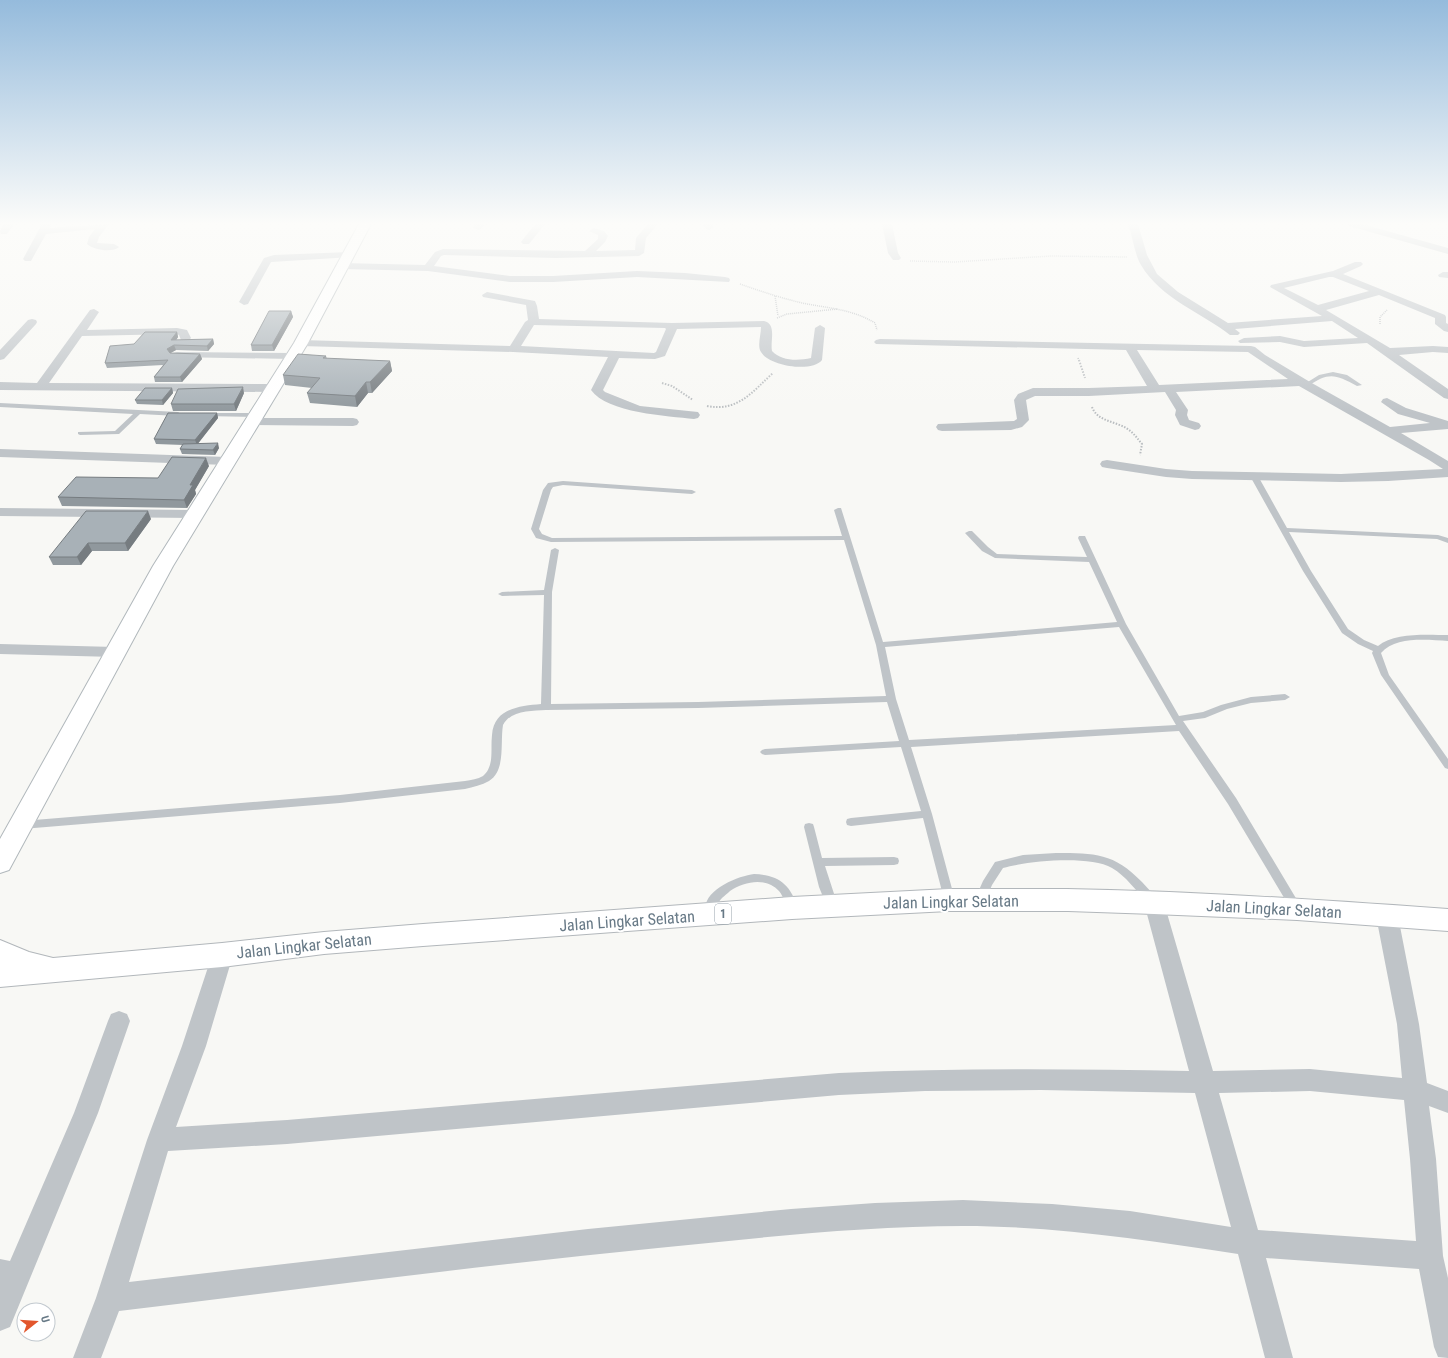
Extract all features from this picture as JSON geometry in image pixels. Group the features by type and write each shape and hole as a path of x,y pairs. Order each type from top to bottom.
{"main road":[{"path":"0,863 163,566 297,349 331,287"},
{"name":"Jalan Lingkar Selatan","path":"0,975 222,955 324,943 415,935 792,908 948,900 981,899 1154,903 1297,909 1448,920"},
{"path":"0,952 25,963 53,970"},
{"path":"0,991 53,970"}],"street":[{"path":"244,302 252,287"},
{"path":"1166,287 1226,326 1261,357 1304,384 1385,431 1427,453 1448,467"},
{"path":"1276,287 1334,318 1388,352 1448,395"},
{"path":"1367,287 1444,316 1440,324 1448,329"},
{"path":"1316,309 1378,292"},
{"path":"487,295 531,303 534,322"},
{"path":"40,386 94,312"},
{"path":"1226,326 1334,318"},
{"path":"2,354 32,322"},
{"path":"513,349 529,324 534,322 672,326 764,324 766,326 767,337 766,351 770,356 785,362 807,362 816,360 820,328"},
{"path":"176,355 297,349 513,349 660,355 672,326"},
{"path":"78,333 177,331 183,332 185,338"},
{"path":"880,342 1129,346 1248,345 1280,339 1304,344 1368,340"},
{"path":"1129,346 1155,389"},
{"path":"1388,352 1433,349 1448,350"},
{"path":"615,354 597,390 601,395 624,405 642,410 694,415"},
{"path":"942,427 1011,426 1018,424 1023,420 1020,400 1022,396 1040,391 1089,392 1304,384"},
{"path":"0,386 272,388"},
{"path":"1168,388 1182,410 1180,414 1184,422 1195,426"},
{"path":"1387,402 1402,411 1448,425"},
{"path":"255,418 353,422"},
{"path":"1385,431 1448,425"},
{"path":"0,453 227,461"},
{"path":"1107,464 1192,475 1388,477 1448,473"},
{"path":"0,512 194,514"},
{"path":"0,649 115,652"},
{"path":"1154,903 1203,1082 1250,1243 1279,1358"},
{"path":"1387,916 1408,1024 1416,1090 1430,1256 1448,1347"},
{"path":"87,1358 110,1298 159,1140 194,1046 222,955"},
{"path":"0,1317 9,1274 86,1113 119,1021"},
{"path":"159,1140 287,1132 863,1083 924,1080 1026,1079 1203,1082 1310,1080 1416,1090 1448,1102"},
{"path":"110,1298 588,1242 791,1222 876,1216 963,1213 1052,1217 1130,1224 1250,1243 1430,1256"}],"lane":[{"path":"1304,384 1322,375 1332,373 1342,374 1359,385"},
{"path":"0,405 185,414"},
{"path":"80,433 118,433 138,412"},
{"path":"199,415 255,418"},
{"path":"1254,476 1307,571 1345,631 1361,642 1379,650"},
{"path":"692,492 563,483 551,485 547,490 535,529 538,536 551,540 845,538"},
{"path":"838,510 845,538 863,589 880,645 891,699 927,814 948,900"},
{"path":"1285,530 1438,537 1448,541"},
{"path":"970,533 985,549 995,556 1093,560"},
{"path":"1082,538 1122,624 1182,728 1232,801 1297,909"},
{"path":"546,707 548,592 555,550"},
{"path":"502,594 548,592"},
{"path":"880,645 1122,624"},
{"path":"1448,638 1398,640 1384,645 1376,653 1385,675 1448,766"},
{"path":"1177,719 1205,715 1224,707 1251,700 1285,697"},
{"path":"19,826 340,799 478,782 488,777 495,767 498,727 502,717 509,713 524,709 546,707 698,705 891,699"},
{"path":"765,752 906,746 1038,736 1182,728"},
{"path":"851,822 927,814"},
{"path":"809,827 820,862 824,889 832,906"},
{"path":"981,899 987,884 999,865 1024,859 1096,858 1114,864 1125,872 1154,903"},
{"path":"820,862 894,861"}],"path":[{"path":"751,287 775,296 803,303 841,309 861,315 875,323 880,342"},
{"path":"767,337 778,316 775,296"},
{"path":"778,316 841,309"},
{"path":"1075,346 1089,392 1092,410 1104,419 1126,428 1135,435 1142,444 1138,469"},
{"path":"704,405 719,409 728,408 736,404 785,362"},
{"path":"662,383 672,386 699,404"}],"building":[{"path":"269,311 291,311 272,345 251,345"},
{"path":"145,332 177,332 171,340 213,339 207,346 174,345 167,349 170,353 200,354 180,377 154,377 168,360 105,363 110,346 134,344"},
{"path":"298,354 326,356 323,358 390,361 370,382 366,382 355,396 307,393 320,378 283,375"},
{"path":"243,387 234,404 171,404 178,389"},
{"path":"145,388 172,388 162,400 135,400"},
{"path":"168,413 217,413 195,440 154,439"},
{"path":"218,443 213,450 180,449 183,444"},
{"path":"172,457 206,458 190,485 193,485 184,500 58,497 76,477 158,478"},
{"path":"86,511 148,511 125,543 88,543 77,557 49,557"}]}
